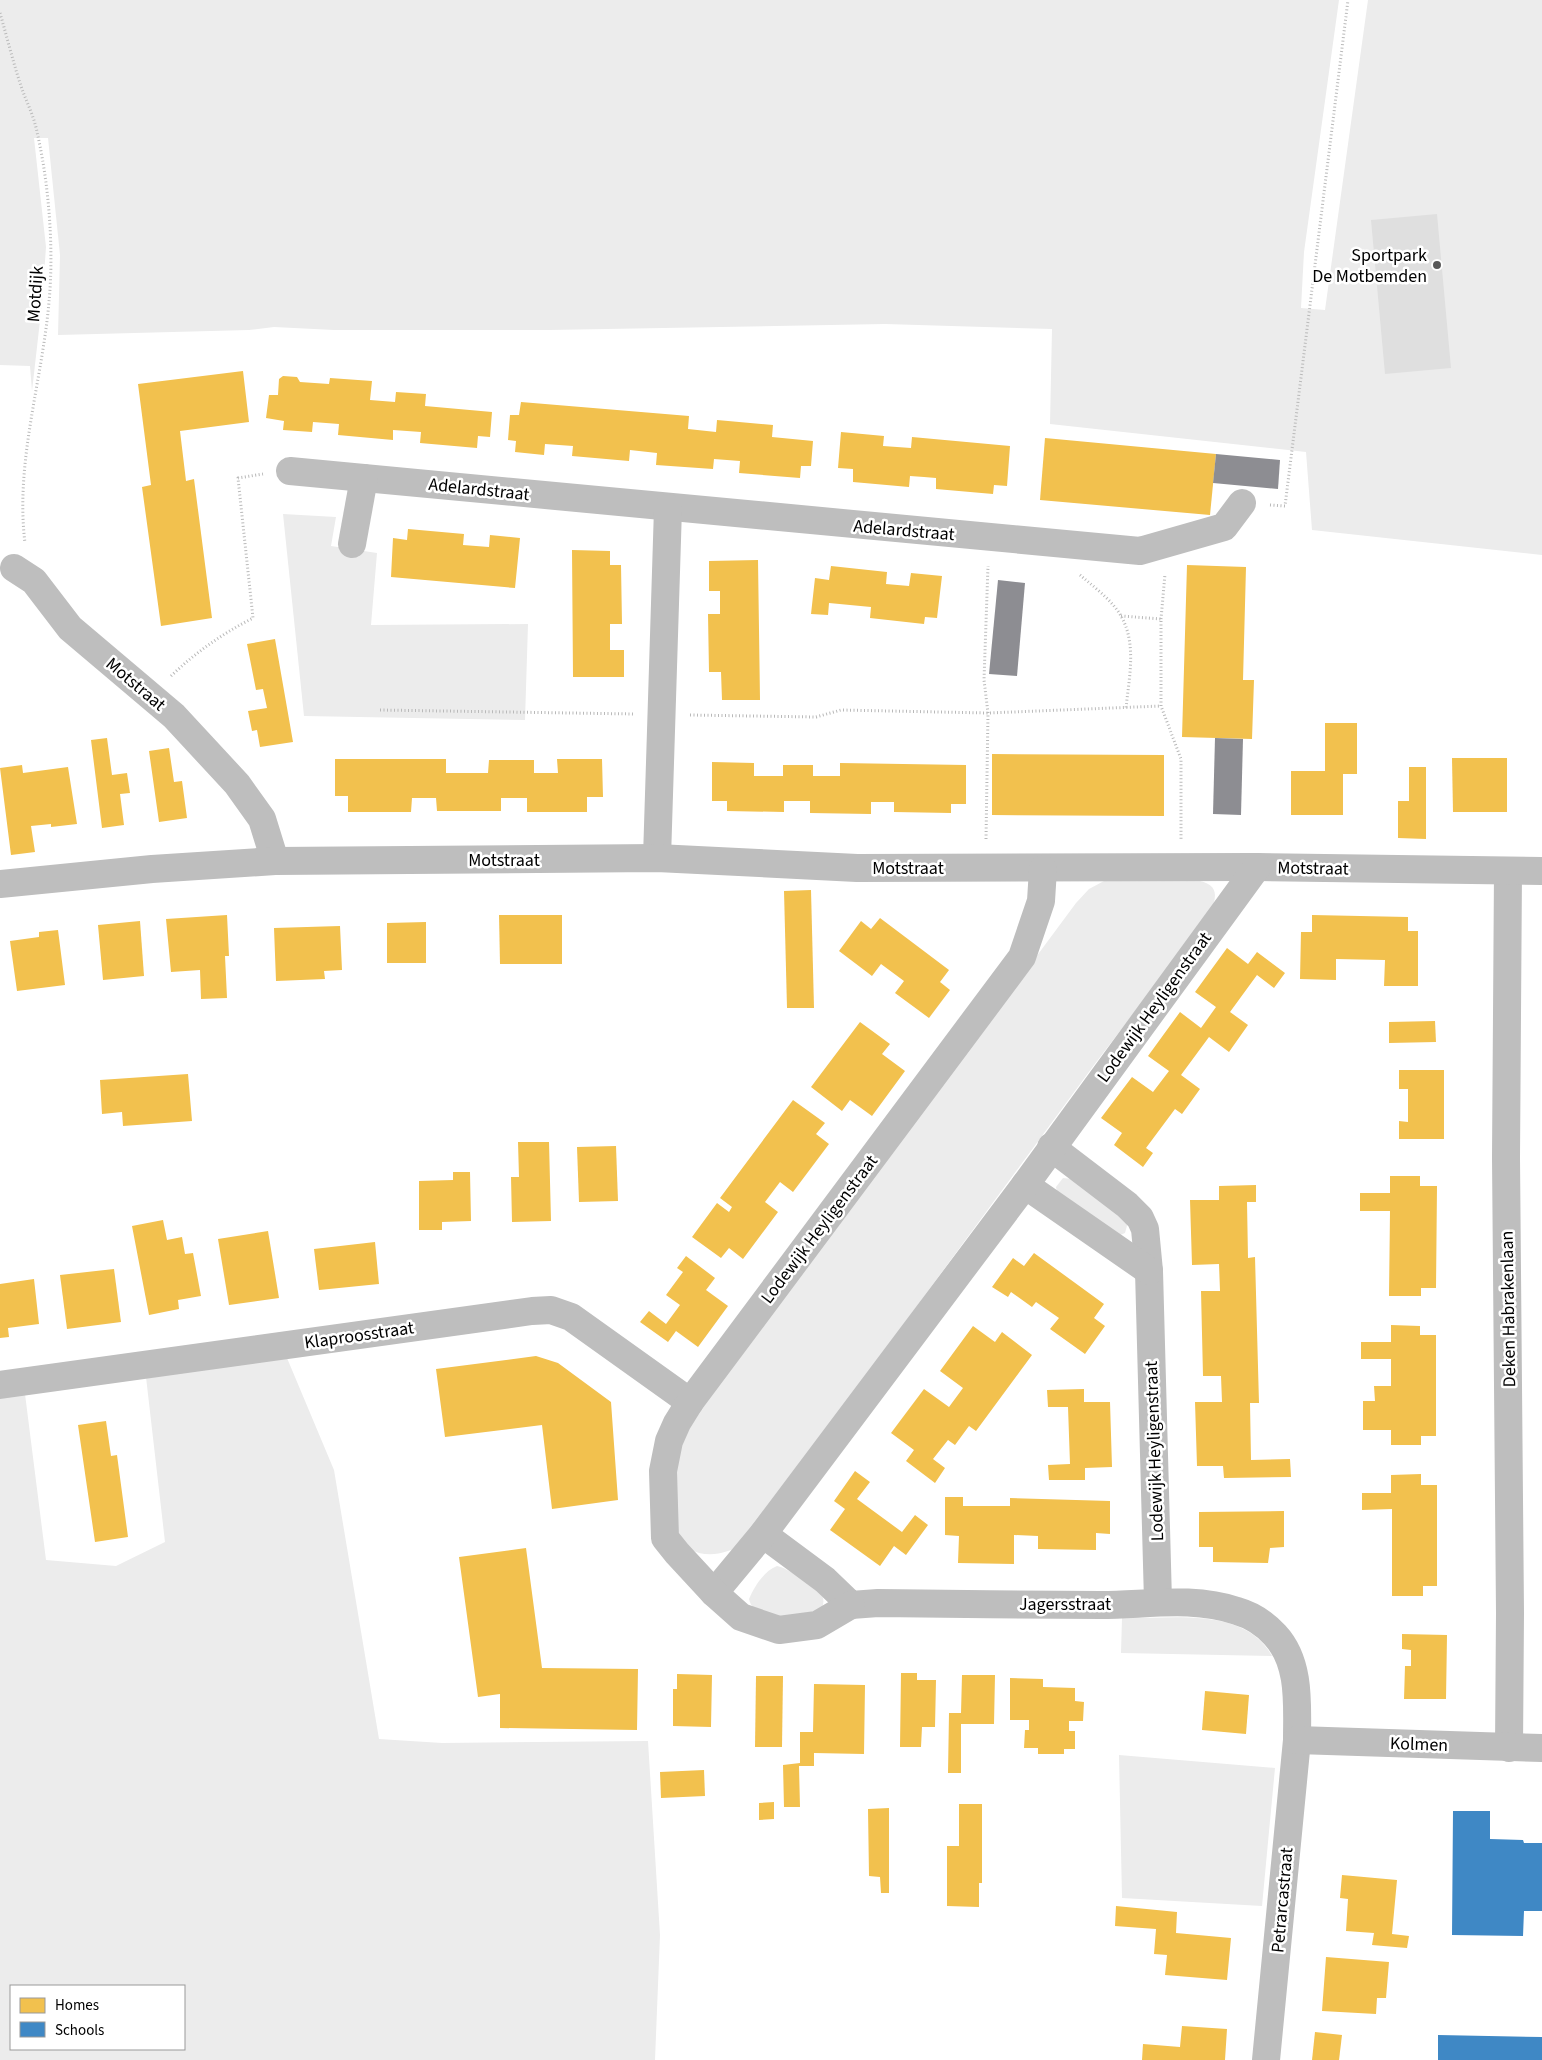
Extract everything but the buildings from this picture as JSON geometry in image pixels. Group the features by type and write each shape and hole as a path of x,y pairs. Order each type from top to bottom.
{"street":[{"name":"Adelardstraat","path":"290,471 1140,551 1224,527 1242,503"},
{"path":"352,544 364,478"},
{"path":"657,858 668,508"},
{"name":"Motstraat","path":"24,574 70,628 174,716 237,784 262,819 275,861"},
{"name":"Motstraat","path":"0,884 152,868 275,861 657,858 857,868 1257,867 1542,870"},
{"name":"Lodewijk Heyligenstraat","path":"714,1593 763,1534 1025,1185 1257,867"},
{"name":"Lodewijk Heyligenstraat","path":"851,1605 817,1625 779,1630 741,1617 714,1593 676,1553 665,1538 663,1470 670,1441 677,1423 690,1402 1022,957 1041,902 1043,869"},
{"name":"Deken Habrakenlaan","path":"1508,871 1506,1158 1510,1613 1509,1748"},
{"name":"Lodewijk Heyligenstraat","path":"1051,1147 1127,1205 1140,1218 1145,1230 1149,1271 1158,1601"},
{"path":"1025,1185 1149,1271"},
{"name":"Klaproosstraat","path":"0,1385 532,1311 551,1310 571,1317 690,1402"},
{"path":"763,1534 825,1580 851,1605"},
{"name":"Jagersstraat","path":"851,1605 878,1603 1104,1605 1158,1601 1210,1605 1238,1611 1260,1622 1276,1636 1286,1651 1294,1672 1297,1740"},
{"name":"Kolmen","path":"1297,1740 1542,1748"},
{"name":"Petrarcastraat","path":"1266,2060 1297,1740"}],"path":[{"path":"1242,503 1285,506 1348,0"},
{"name":"Motdijk","path":"0,13 20,85 37,132 52,244 45,339 27,442 23,523 27,557 24,574"},
{"path":"154,699 170,677 195,653 226,632 253,618 238,478 290,471"},
{"path":"986,869 988,713 984,680 991,538"},
{"path":"1076,571 1104,595 1121,616 1130,640 1126,708"},
{"path":"1121,616 1161,618 1161,706 1181,758 1181,867"},
{"path":"380,710 816,717 841,710 988,713 1161,706"}],"shaded area":[{"path":"0,0 1339,0 1304,252 1301,308 1325,310 1368,0 1542,0 1542,555 1312,530 1306,452 1050,424 1052,329 885,324 549,330 334,330 274,327 249,330 58,335 60,255 48,138 34,138 46,247 32,391 30,366 0,365"},
{"path":"283,514 336,517 331,546 377,553 371,625 528,624 525,720 304,716"},
{"path":"1104,881 1202,881 1212,886 1214,890 1215,900 1210,913 1094,1065 742,1544 717,1554 698,1553 690,1549 678,1535 672,1469 675,1457 691,1422 1076,903 1089,889"},
{"path":"1063,1178 1072,1179 1128,1222 1125,1233 1120,1235 1057,1192 1056,1187"},
{"path":"287,1358 334,1470 379,1739 442,1743 648,1741 660,1935 655,2060 0,2060 0,1398 25,1394 46,1560 116,1566 165,1542 146,1377"},
{"path":"777,1566 795,1574 821,1594 823,1604 821,1610 792,1616 780,1616 760,1612 753,1607 749,1599 754,1589 764,1575"},
{"path":"1184,1617 1226,1622 1244,1629 1260,1640 1272,1656 1121,1653 1122,1618"},
{"path":"1119,1755 1275,1768 1262,1906 1122,1898"}],"place":[{"name":"Sportpark De Motbemden","path":"1437,265"}]}
